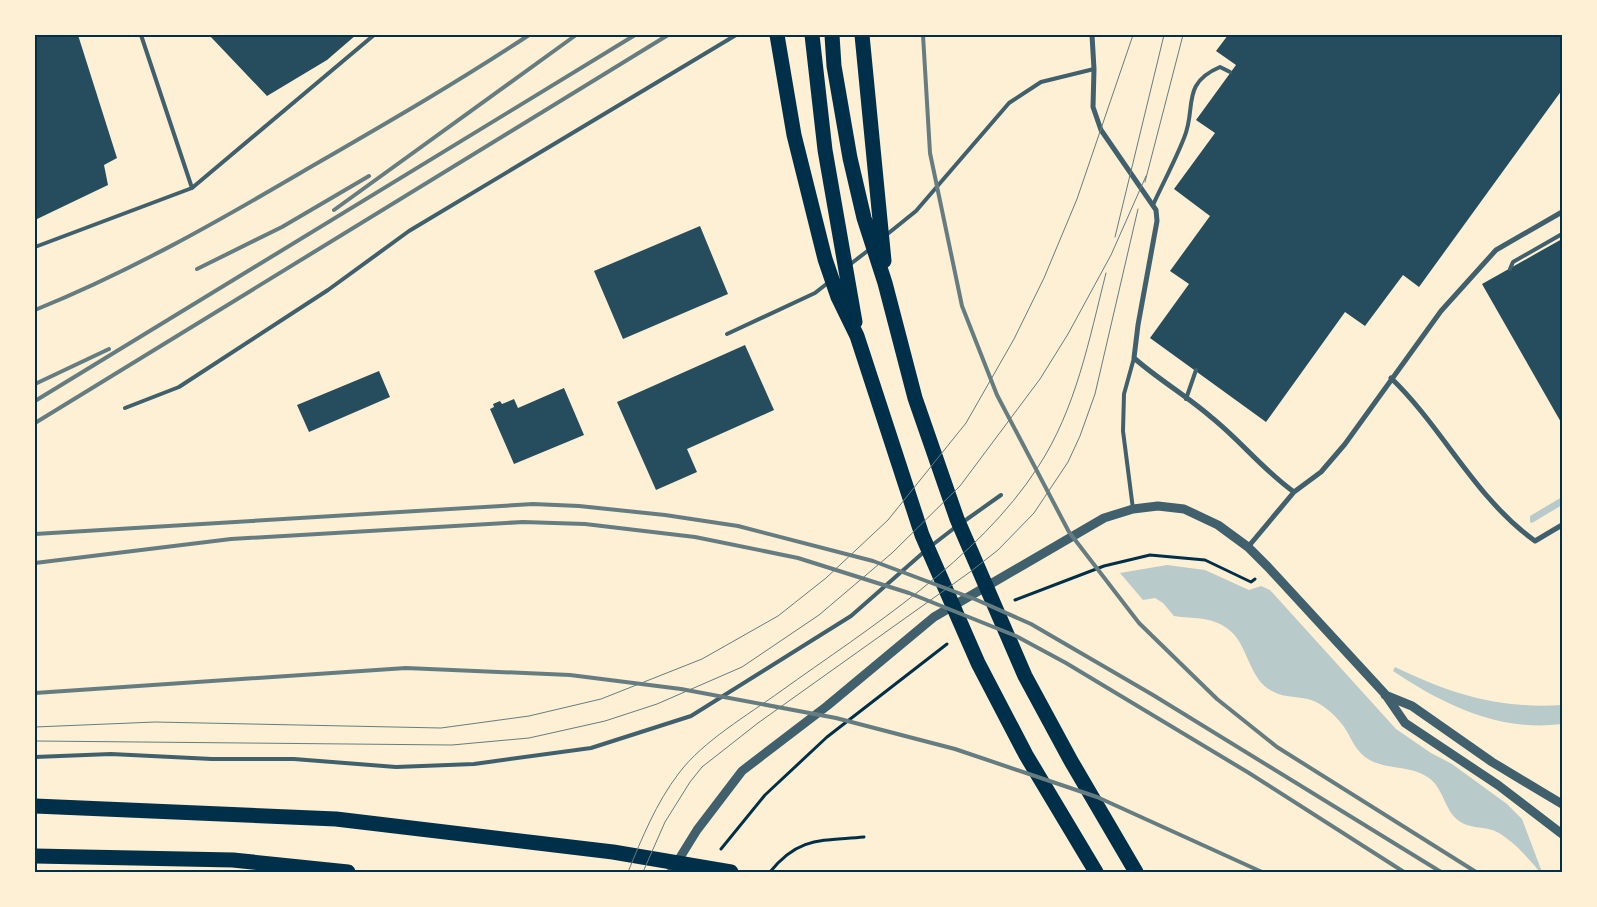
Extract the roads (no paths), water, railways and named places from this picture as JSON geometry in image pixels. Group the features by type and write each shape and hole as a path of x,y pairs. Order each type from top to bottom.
{"highway":[{"path":"777,35 788,106 805,185 825,259 838,297 856,336 922,535 978,663 1026,756 1096,872"},
{"path":"812,35 825,150 856,336"},
{"path":"832,35 834,66 850,158 864,218 885,283 915,398 961,527 1025,676 1071,761 1136,872"},
{"path":"862,35 882,233 885,283"},
{"path":"35,806 336,819 613,852 731,872"},
{"path":"35,856 233,860 348,872"}],"street":[{"path":"1092,35 1094,69 1093,107 1101,130 1153,205 1157,221 1138,325 1134,358 1161,382 1211,416 1268,474 1294,492"},
{"path":"1248,547 1294,492 1321,472 1345,444 1440,311 1496,250 1562,212"},
{"path":"1391,378 1412,399 1444,444 1483,491 1522,532 1535,541 1562,525"},
{"path":"671,872 697,830 742,771 827,706 934,617 1104,518 1132,509 1158,506 1184,508 1218,525 1248,547 1385,694 1405,723 1498,785 1562,834"},
{"path":"1385,694 1412,706 1492,762 1562,804"}],"lane":[{"path":"141,35 192,188"},
{"path":"35,247 192,188 374,35"},
{"path":"125,408 179,387 328,290 409,231 736,35"},
{"path":"1153,205 1186,136 1191,96 1204,74 1220,67 1230,72"},
{"path":"728,334 815,293 908,218 1009,103 1041,82 1094,69"},
{"path":"1510,269 1513,262 1562,234"},
{"path":"1132,509 1123,431 1124,394 1134,358"},
{"path":"1186,399 1196,370"},
{"path":"35,757 111,754 212,759 294,759 396,767 474,764 591,748 691,716 851,616 937,541 1001,495"}],"tram line":[{"path":"35,727 155,722 441,728 529,716 601,699 702,659 778,616 826,578 888,520 966,423 1014,339 1044,278 1077,199 1133,35"},
{"path":"1115,237 1164,35"},
{"path":"1145,182 1183,35"},
{"path":"35,741 452,745 529,738 605,721 657,704 742,667 819,615 892,553 960,486 1040,379 1068,334 1111,255 1146,176"},
{"path":"643,872 665,822 690,782 702,767 758,723 970,572 998,550 1034,513 1068,462 1080,436 1095,394 1138,209"},
{"path":"628,872 663,796 679,773 700,750 920,590 954,562 1013,501 1038,467 1051,445 1072,398 1087,349 1106,273"}],"railway":[{"path":"35,310 104,280 204,228 416,105 529,35"},
{"path":"334,210 576,35"},
{"path":"35,401 635,35"},
{"path":"35,423 668,35"},
{"path":"923,35 930,153 962,306 997,395 1069,532 1139,623 1217,699 1277,747 1476,872"},
{"path":"197,269 282,227 369,176"},
{"path":"35,384 109,349"},
{"path":"35,534 533,504 579,506 665,515 738,526 873,561 977,600 1031,624 1153,695 1441,872"},
{"path":"35,563 231,539 523,522 585,524 695,537 798,558 909,593 1016,636 1066,663 1249,773 1404,872"},
{"path":"35,693 406,668 570,675 681,689 836,718 955,749 1097,797 1262,872"}]}
